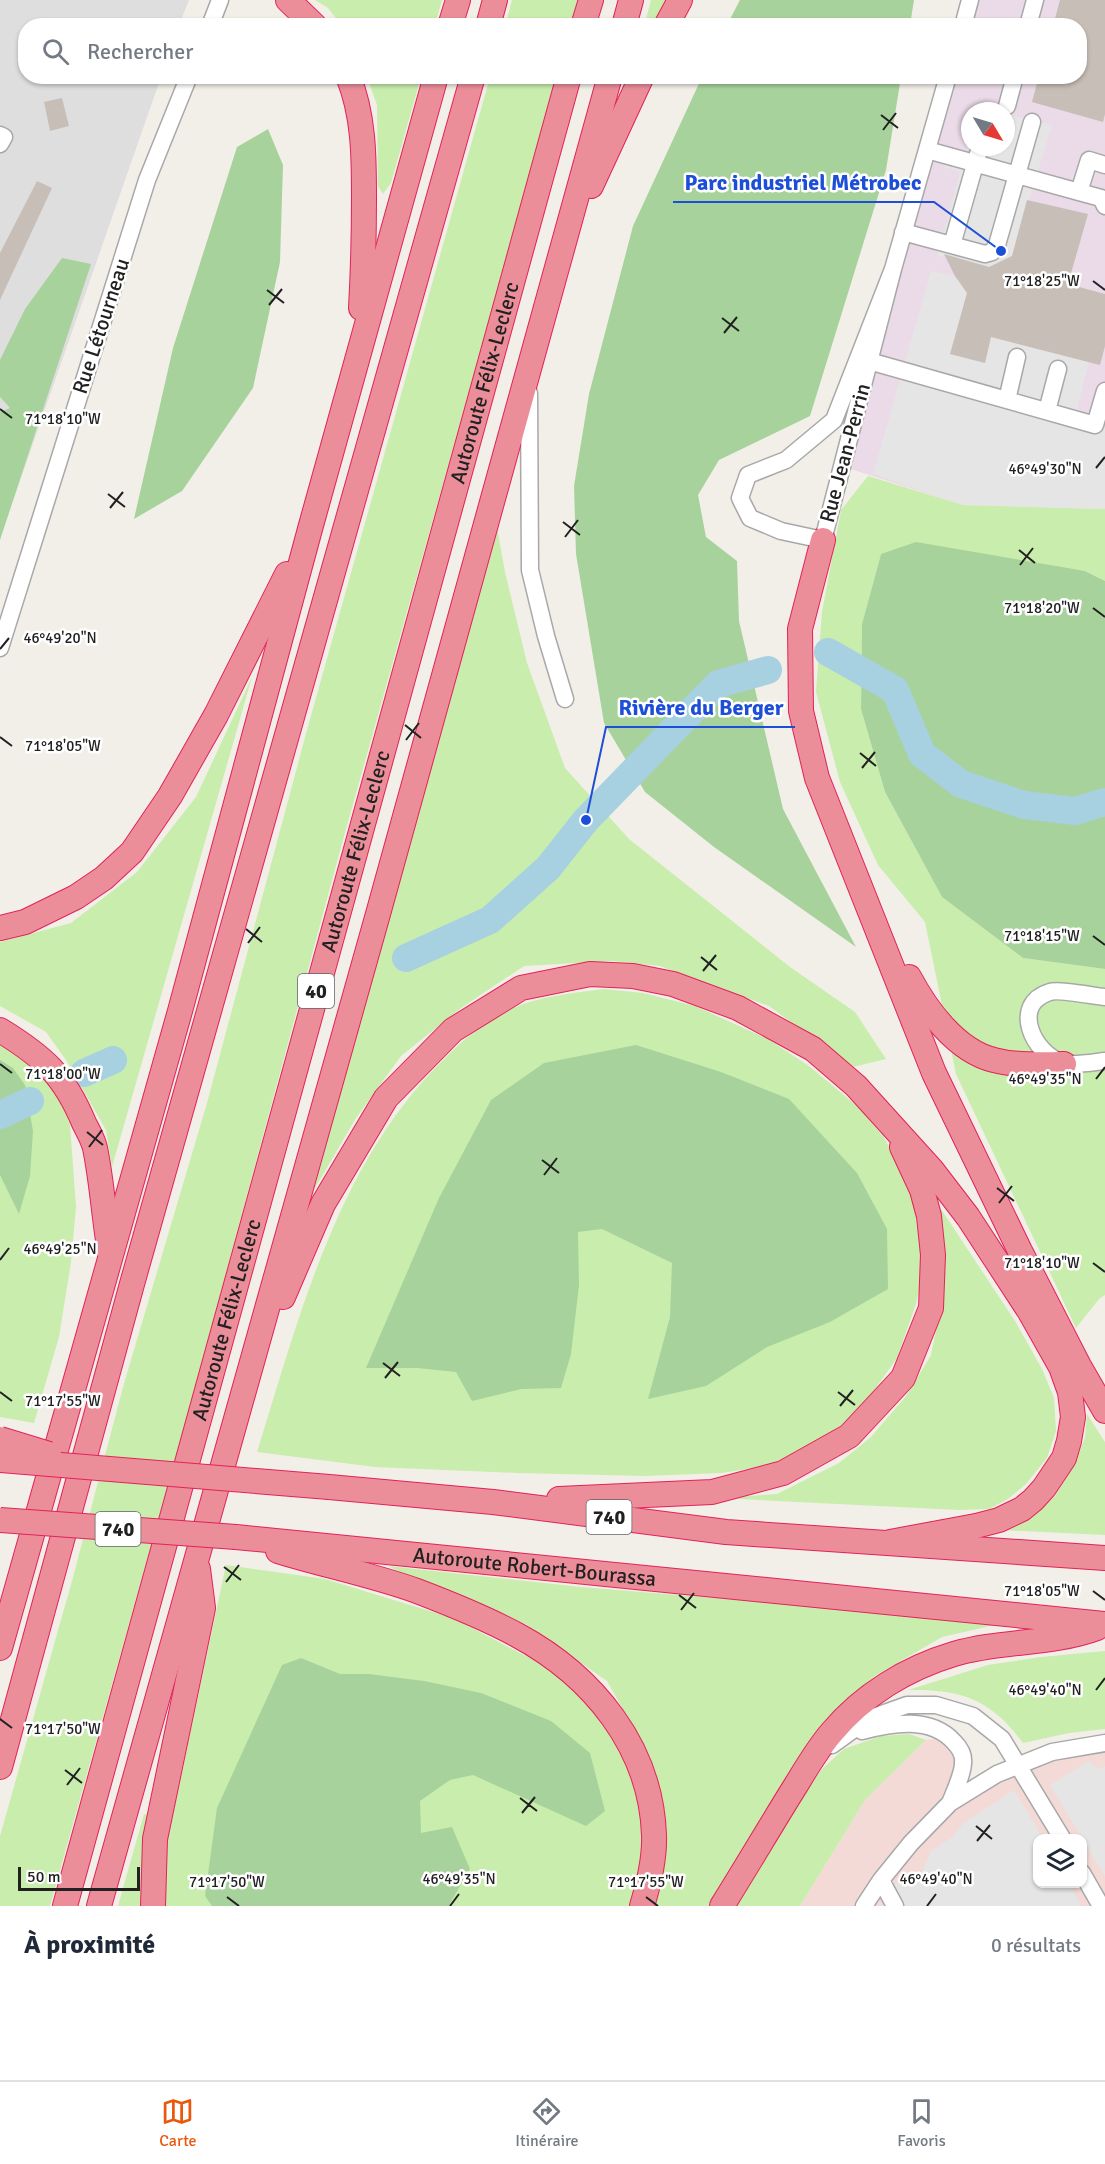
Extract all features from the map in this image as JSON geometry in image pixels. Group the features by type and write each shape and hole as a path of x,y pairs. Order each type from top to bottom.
{"highway":[{"path":"288,0 307,18"},
{"path":"452,18 458,0"},
{"path":"490,18 495,0"},
{"path":"585,18 591,0"},
{"path":"626,18 631,0"},
{"path":"670,18 680,0"},
{"path":"351,84 356,96 364,148 364,250 359,356"},
{"path":"0,1648 111,1258 434,84"},
{"path":"0,1767 139,1261 471,84"},
{"name":"Autoroute Félix-Leclerc","path":"65,1906 567,84"},
{"path":"99,1906 372,937 608,84"},
{"path":"562,248 638,84"},
{"path":"0,928 33,918 76,897 104,878 132,852 170,796 216,715 310,529"},
{"path":"823,540 800,629 801,711 818,777 934,1073 1020,1251 1105,1412"},
{"path":"854,871 914,987 932,1016 973,1052 993,1060 1018,1064 1064,1064"},
{"path":"244,1390 323,1204 386,1098 453,1030 521,988 590,974 633,976 684,988 738,1008 813,1049 856,1086 932,1170 968,1217 1030,1312 1061,1367 1070,1392 1073,1417 1070,1441 1064,1458 1044,1488 1022,1509 999,1520 890,1542"},
{"path":"0,1030 33,1051 52,1068 65,1084 81,1115 95,1146 111,1258"},
{"path":"493,1502 712,1492 783,1473 849,1436 903,1378 931,1308 933,1256 929,1216 922,1190 893,1126"},
{"path":"0,1439 104,1470"},
{"name":"740","path":"0,1460 493,1502 726,1532 1105,1558"},
{"name":"740","path":"0,1520 236,1537 312,1553"},
{"path":"312,1553 415,1590 518,1635 563,1666 591,1689 622,1729 640,1764 652,1806 655,1837 650,1879 642,1906"},
{"name":"Autoroute Robert-Bourassa","path":"312,1553 1105,1624"},
{"path":"153,1906 155,1839 203,1608 196,1560"},
{"path":"722,1906 832,1732 875,1691 914,1669 954,1654 1001,1644 1074,1636 1105,1624"}],"street":[{"path":"213,18 220,0"},
{"path":"965,18 970,0"},
{"path":"1030,18 1035,0"},
{"name":"Rue Létourneau","path":"0,648 147,180 186,84"},
{"name":"Rue Jean-Perrin","path":"893,269 834,420 786,460 748,475 740,498 750,518 781,531 823,540 893,269 946,84"},
{"path":"1008,102 1013,84"},
{"path":"903,232 985,254 992,252 997,245 1032,122"},
{"path":"927,150 1101,198 1105,206"},
{"path":"952,245 977,156"},
{"path":"1079,192 1089,160 1105,165"},
{"path":"1007,400 1017,357"},
{"path":"869,361 1100,426 1105,392"},
{"path":"530,363 530,570 546,636 565,699"},
{"path":"1047,411 1058,369"},
{"path":"1105,998 1052,991 1040,997 1031,1008 1028,1022 1032,1036 1042,1050 1064,1064 1105,1061"},
{"path":"809,1766 843,1736 868,1719 907,1706 936,1705 973,1716 986,1724 1002,1739 1059,1834"},
{"path":"843,1736 890,1724 928,1725 950,1737 961,1750 964,1764 950,1803"},
{"path":"864,1906 881,1880 950,1803 997,1774 1019,1765 1063,1749 1105,1743"},
{"path":"881,1880 895,1906"},
{"path":"1087,1881 1101,1906"}],"shaded area":[{"path":"0,0 189,0 182,18 18,18 18,84 159,84 0,538"},
{"path":"970,0 1105,0 1105,509 963,505 841,466 946,84 1087,84 1087,18 965,18"},
{"path":"1015,116 1052,125 1012,256 989,267 945,254 943,257 938,256 938,248 921,245 926,229 944,232 960,172 944,167 949,149 961,151 961,156 1015,156"},
{"path":"931,271 955,276 967,293 950,354 985,363 991,337 1089,362 1076,413 1105,420 1105,509 963,505 873,474 900,379 885,373 904,364"},
{"path":"950,1737 961,1750 950,1802 997,1774 1105,1743 1105,1906 800,1906 865,1800 926,1740"},
{"path":"1089,1761 1098,1769 1105,1766 1105,1876 1087,1846 1087,1834 1080,1834 1050,1785"},
{"path":"1014,1790 1041,1834 1033,1834 1033,1888 1072,1888 1081,1906 882,1906 891,1899 895,1884 922,1872 931,1851 952,1837 964,1823"}],"green space":[{"path":"315,0 442,0 437,18 336,18 328,8"},
{"path":"512,0 578,0 573,18 507,18"},
{"path":"651,0 668,0 659,18 646,18"},
{"path":"740,0 914,0 911,18 731,18"},
{"path":"370,84 419,84 391,183 383,194 378,186 377,105"},
{"path":"488,84 555,84 343,840 191,1402 50,1906 0,1906 0,1836 72,1581 123,1387 207,1103 307,730"},
{"path":"699,84 900,84 886,170 810,416 719,460 698,495 706,537 737,561 739,621 783,809 856,947 714,847 645,792 604,723 576,554 574,486 589,394 633,226"},
{"path":"268,129 283,165 280,262 253,388 182,491 134,519 173,348 237,147"},
{"path":"62,258 91,264 0,540 0,412 10,408 0,397 0,360 25,309"},
{"path":"868,476 963,505 1105,509 1105,581 1085,571 881,554 862,624 861,709 885,792 942,897 1023,958 1105,969 1105,1295 1099,1299 1076,1328 956,1074 925,922 878,865 840,782 816,692 822,612 841,510"},
{"path":"496,522 505,572 527,663 565,768 629,839 790,967 855,1012 886,1059 853,1067 769,1006 660,966 611,961 524,966 461,1008 401,1056 356,1118 314,1190"},
{"path":"916,542 1085,571 1105,581 1105,969 1023,958 942,897 885,792 861,709 862,624 881,554"},
{"path":"252,677 112,1167 106,1130 66,1060 46,1032 0,1006 0,942 71,923 137,872 196,797"},
{"path":"604,989 643,993 695,1006 768,1039 809,1066 857,1106 883,1136 905,1175 917,1216 925,1264 916,1304 897,1358 870,1396 843,1424 806,1450 762,1467 721,1473 645,1476 375,1467 257,1452 289,1347 327,1242 350,1192 377,1144 408,1099 460,1044 484,1024 502,1013 545,998"},
{"path":"0,1045 15,1052 58,1091 70,1125 76,1207 71,1262 59,1337 34,1423 0,1417"},
{"path":"636,1045 721,1072 789,1099 857,1173 887,1229 888,1289 830,1322 767,1347 706,1386 648,1399 670,1317 672,1263 602,1229 578,1232 579,1285 571,1354 561,1388 521,1389 472,1401 456,1372 418,1368 366,1368 439,1198 491,1100 544,1063"},
{"path":"0,1060 13,1068 25,1085 33,1131 30,1176 19,1214 0,1175"},
{"path":"941,1209 1015,1321 1042,1369 1054,1398 1056,1431 1047,1458 1026,1484 1008,1499 989,1509 959,1510 718,1498 777,1494 839,1463 871,1437 907,1395 931,1355 943,1295"},
{"path":"1087,1414 1105,1442 1105,1535 999,1530 1031,1518 1055,1496 1074,1465 1085,1438"},
{"path":"226,1565 325,1579 453,1618 547,1667 591,1703 631,1772 641,1818 645,1864 632,1906 165,1906 166,1847"},
{"path":"388,1566 581,1587 1008,1622 942,1637 875,1676 827,1723 712,1906 652,1906 666,1833 651,1759 607,1681 525,1624 421,1583"},
{"path":"1105,1651 1105,1729 1069,1733 1023,1743 999,1716 973,1700 944,1692 908,1690 988,1665"},
{"path":"301,1658 340,1674 369,1674 424,1681 481,1693 551,1721 590,1753 605,1811 586,1826 473,1775 450,1780 420,1801 421,1833 452,1827 470,1869 450,1903 451,1906 212,1906 205,1896 217,1808 282,1665"},
{"path":"909,1734 926,1740 865,1800 800,1906 737,1906 804,1793 823,1768 844,1749 881,1736"},
{"path":"144,1814 149,1815 142,1906 118,1906"}],"building":[{"path":"1060,0 1105,0 1105,114 1103,122 1032,102 1037,84 1087,84 1087,18 1055,18"},
{"path":"62,98 69,126 50,131 44,102"},
{"path":"37,181 52,188 0,300 0,253"},
{"path":"1027,200 1088,214 1068,284 1105,294 1105,346 1100,365 991,337 985,363 950,354 967,293 944,254 989,267 1012,256"}],"waterway":[{"path":"828,652 895,690 922,754 961,784 1024,805 1075,811 1105,802"},
{"path":"406,958 490,920 548,868 586,820 718,684 768,670"},
{"path":"84,1073 113,1060"},
{"path":"0,1115 30,1101"}],"place":[{"name":"Parc industriel Métrobec","path":"1001,251"},
{"name":"Rivière du Berger","path":"586,820"}]}
